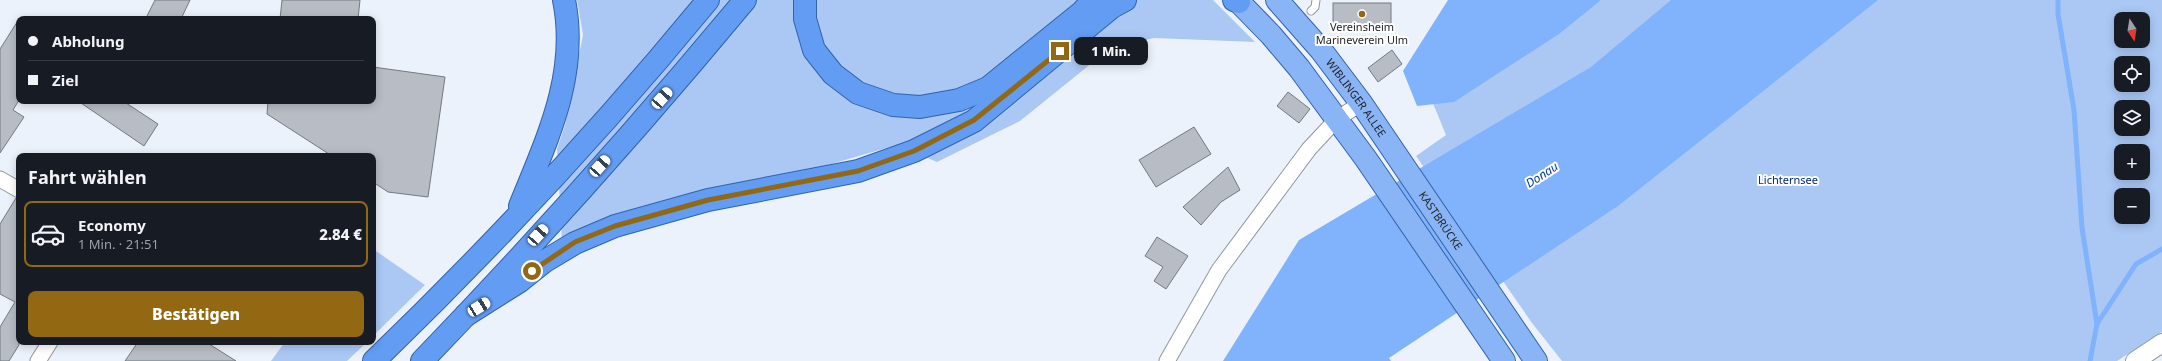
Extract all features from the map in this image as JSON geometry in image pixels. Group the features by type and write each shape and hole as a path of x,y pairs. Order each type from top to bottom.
{"highway":[{"path":"514,220 549,136 567,68 567,14 564,0"},
{"path":"374,361 514,220 661,57 708,0"},
{"path":"422,361 466,315 683,75 745,0"},
{"path":"804,0 805,19 814,50 833,74 858,93 893,105 920,107 959,100 988,88 1082,12 1093,0"},
{"path":"466,315 575,242 615,226 708,200 858,171 914,151 974,120 1112,8 1125,0"}],"main road":[{"name":"WIBLINGER ALLEE","path":"1278,0 1321,50 1361,103 1387,143"},
{"path":"1237,1 1259,22 1299,68 1366,159 1504,361"},
{"name":"KASTBRÜCKE","path":"1387,143 1536,361"}],"street":[{"path":"1167,361 1219,270 1309,149 1336,120 1361,103"},
{"path":"0,178 16,188"},
{"path":"2135,361 2162,343"},
{"path":"38,361 48,345"}],"lane":[{"path":"1311,12 1315,7 1316,0"}],"green space":[{"path":"577,0 1213,0 1255,42 1154,38 1127,44 1103,54 1020,121 937,162 897,145 562,242 557,149 565,125 583,35"},
{"name":"Lichternsee","path":"1450,0 2162,0 2162,332 2117,361 1562,361 1532,323 1416,156 1446,135 1414,57"},
{"path":"376,251 425,285 376,333"},
{"path":"283,345 364,345 347,361 271,361"}],"water":[{"path":"1448,0 1601,0 1559,34 1454,102 1417,106 1403,71"},
{"name":"Donau","path":"1671,0 1878,0 1618,206 1389,358 1391,361 1223,361 1299,240 1591,67"}],"building":[{"path":"155,0 190,0 182,16 147,16"},
{"path":"282,0 360,0 358,16 280,16"},
{"name":"Vereinsheim Marineverein Ulm","path":"1333,3 1391,3 1391,25 1333,25"},
{"path":"16,24 17,104 13,110 24,117 0,153 0,49"},
{"path":"1392,50 1402,64 1378,82 1368,68"},
{"path":"376,67 445,77 428,197 388,192 376,184 376,153 327,153 267,114 268,104 376,104"},
{"path":"1288,92 1310,109 1299,123 1277,106"},
{"path":"82,104 128,104 158,124 144,146"},
{"path":"1194,127 1211,154 1156,187 1139,160"},
{"path":"1228,167 1240,190 1221,202 1201,225 1183,207"},
{"path":"16,198 16,345 19,345 9,361 0,361 0,327 15,302 0,294 0,224"},
{"path":"1157,237 1188,256 1166,289 1154,281 1163,267 1145,256"},
{"path":"136,345 211,345 236,361 125,361"}],"waterway":[{"path":"2058,0 2058,14 2074,110 2082,228 2097,324"},
{"path":"2090,361 2097,324 2136,264 2162,249"}],"place":[{"name":"Vereinsheim Marineverein Ulm","path":"1362,14"}],"route":[{"path":"532,271 575,242 615,226 708,200 858,171 914,151 974,120 1060,51"}]}
